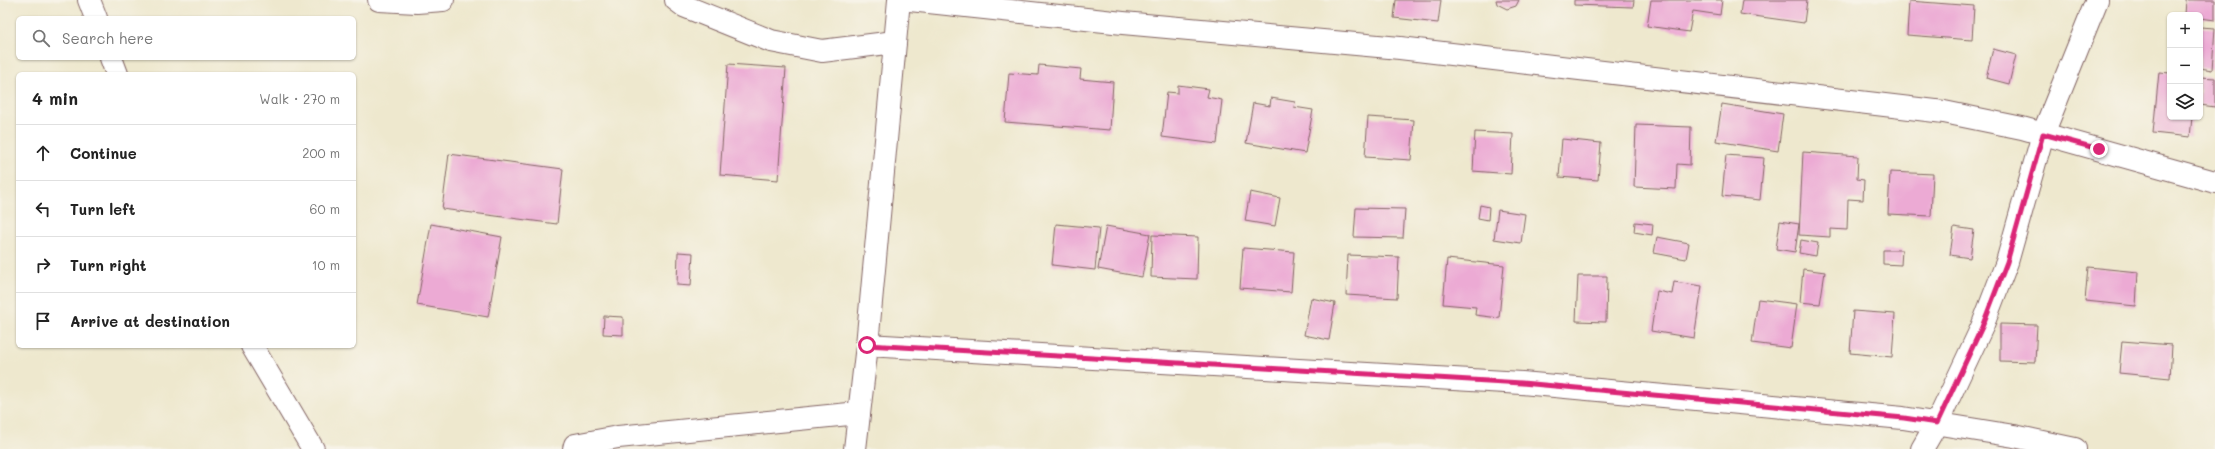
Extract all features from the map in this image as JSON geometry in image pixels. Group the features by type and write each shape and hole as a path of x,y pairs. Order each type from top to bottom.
{"street":[{"path":"89,0 95,16"},
{"path":"379,0 417,2 443,0"},
{"path":"676,0 684,6 771,41 822,51 895,42"},
{"path":"855,449 867,345 899,0"},
{"path":"910,0 1123,23 1400,48 1944,112 2043,134 2215,182"},
{"path":"1922,449 1937,423 1982,327 2007,262 2043,134 2097,0"},
{"path":"112,60 116,72"},
{"path":"867,345 1522,383 1904,418 2075,449"},
{"path":"253,348 313,449"},
{"path":"574,449 575,445 618,437 859,413"}],"building":[{"path":"1396,0 1441,0 1438,23 1394,18"},
{"path":"1496,0 1519,0 1516,6 1507,9 1497,4"},
{"path":"1574,0 1634,0 1633,7 1574,5"},
{"path":"1651,0 1722,0 1720,15 1693,11 1689,32 1647,26"},
{"path":"1742,0 1807,0 1804,23 1740,14"},
{"path":"2186,0 2215,0 2215,20 2203,18 2203,12 2185,12"},
{"path":"1909,1 1974,6 1972,40 1907,35"},
{"path":"2203,27 2215,28 2212,70 2203,68"},
{"path":"1993,49 2016,55 2009,84 1986,78"},
{"path":"728,64 786,68 778,180 720,175"},
{"path":"1039,65 1081,69 1080,79 1113,82 1110,130 1005,122 1009,73 1038,75"},
{"path":"2159,72 2167,73 2167,120 2192,120 2190,137 2153,133"},
{"path":"2203,77 2215,78 2215,107 2203,105"},
{"path":"1178,85 1209,89 1207,97 1222,100 1217,144 1162,137 1167,92 1178,93"},
{"path":"1271,98 1295,102 1294,107 1313,110 1305,153 1246,143 1253,103 1270,106"},
{"path":"1722,104 1783,114 1778,151 1716,141"},
{"path":"1368,117 1414,120 1411,160 1365,157"},
{"path":"1636,125 1691,127 1690,165 1677,164 1676,189 1634,187"},
{"path":"1475,132 1513,134 1511,174 1473,171"},
{"path":"1562,139 1601,143 1598,180 1559,177"},
{"path":"1803,152 1858,156 1857,179 1864,180 1863,200 1848,199 1847,230 1830,229 1830,237 1799,235"},
{"path":"449,154 563,169 557,224 442,209"},
{"path":"1726,155 1764,158 1760,200 1722,196"},
{"path":"1890,172 1933,174 1931,216 1888,214"},
{"path":"1250,192 1280,198 1275,226 1245,221"},
{"path":"1480,205 1489,207 1488,220 1478,218"},
{"path":"1356,208 1405,209 1403,238 1354,237"},
{"path":"1498,210 1525,214 1521,243 1494,239"},
{"path":"1780,221 1799,224 1795,252 1776,249"},
{"path":"1635,222 1653,224 1652,235 1634,232"},
{"path":"431,224 502,237 488,317 417,305"},
{"path":"1056,224 1099,228 1095,270 1052,265"},
{"path":"1106,226 1150,234 1142,277 1098,269"},
{"path":"1954,227 1974,230 1970,258 1950,255"},
{"path":"1152,235 1198,237 1197,279 1151,277"},
{"path":"1657,237 1689,243 1686,259 1654,253"},
{"path":"1801,240 1818,243 1816,256 1799,253"},
{"path":"1243,248 1294,252 1291,292 1240,288"},
{"path":"1883,250 1902,250 1901,265 1883,264"},
{"path":"678,252 693,253 691,286 677,285"},
{"path":"1348,255 1399,257 1397,298 1346,295"},
{"path":"1447,259 1504,265 1499,318 1475,315 1476,307 1443,304"},
{"path":"2088,267 2138,272 2136,306 2085,301"},
{"path":"1803,269 1825,272 1820,304 1800,302"},
{"path":"1578,276 1607,276 1606,322 1576,321"},
{"path":"1674,282 1702,286 1694,338 1651,331 1657,291 1672,294"},
{"path":"1311,298 1335,303 1329,340 1304,335"},
{"path":"1758,299 1797,304 1791,348 1752,343"},
{"path":"1853,311 1895,314 1892,357 1850,353"},
{"path":"604,316 623,317 623,335 603,334"},
{"path":"2000,324 2037,325 2035,362 2000,361"},
{"path":"2122,341 2172,345 2170,378 2119,373"}],"route":[{"path":"867,345 1522,383 1904,418 1937,423 1982,327 2007,262 2043,134 2099,149"}]}
